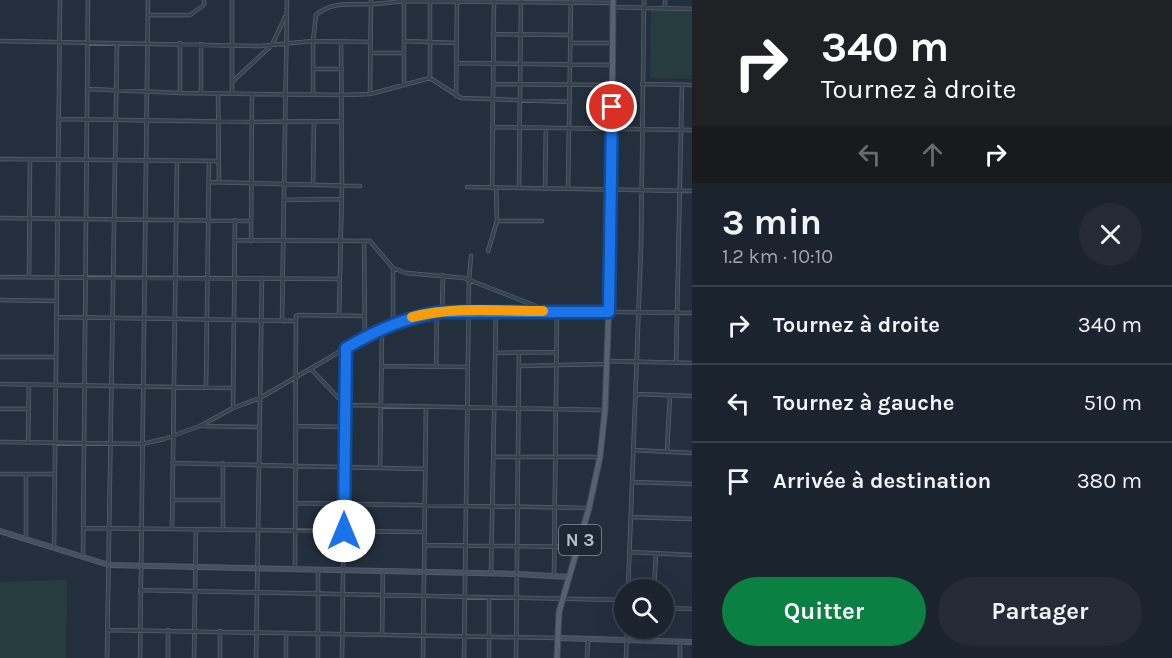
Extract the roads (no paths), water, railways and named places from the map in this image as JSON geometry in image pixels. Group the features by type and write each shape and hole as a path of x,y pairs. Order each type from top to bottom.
{"main road":[{"name":"N 3","path":"557,658 559,612 589,508 600,458 605,410 608,363 613,4"}],"street":[{"path":"54,548 60,0"},
{"path":"83,557 88,0"},
{"path":"140,658 148,0"},
{"path":"148,15 190,15 204,5 204,0"},
{"path":"232,0 232,94"},
{"path":"282,321 287,0"},
{"path":"331,0 332,6"},
{"path":"404,0 404,85"},
{"path":"628,579 641,247 644,0"},
{"path":"665,0 665,8"},
{"path":"430,1 430,78"},
{"path":"456,96 457,1"},
{"path":"488,250 497,221 492,127 494,1"},
{"path":"519,188 521,1"},
{"path":"313,95 313,41 316,15 325,7 341,2 572,1 644,8 692,9"},
{"path":"568,189 572,1"},
{"path":"370,94 371,2"},
{"path":"232,82 272,45 286,14"},
{"path":"493,34 571,35"},
{"path":"0,41 272,45 313,41 371,42"},
{"path":"339,316 342,199 341,42"},
{"path":"404,42 456,43"},
{"path":"107,658 117,43"},
{"path":"180,43 180,93"},
{"path":"571,43 612,43"},
{"path":"201,44 201,94"},
{"path":"371,53 404,53"},
{"path":"456,63 612,65"},
{"path":"313,69 342,69"},
{"path":"87,89 115,89 147,93 342,95 370,94 430,78 461,98 570,102"},
{"path":"493,84 612,85"},
{"path":"642,84 692,85"},
{"path":"676,363 682,85"},
{"path":"219,94 219,182"},
{"path":"251,241 252,94"},
{"path":"59,119 342,121"},
{"path":"313,183 314,122"},
{"path":"492,127 692,130"},
{"path":"545,189 546,128"},
{"path":"0,159 219,161"},
{"path":"29,277 30,159"},
{"path":"172,529 177,161"},
{"path":"206,387 209,161"},
{"path":"209,182 360,186"},
{"path":"467,187 692,191"},
{"path":"283,200 342,199"},
{"path":"0,218 251,221"},
{"path":"233,408 235,220"},
{"path":"497,221 542,221"},
{"path":"235,240 373,242 393,268 406,273 469,280 549,311"},
{"path":"364,241 365,337"},
{"path":"464,658 468,310 471,256"},
{"path":"393,268 393,324"},
{"path":"0,276 340,279"},
{"path":"442,312 443,276"},
{"path":"256,658 262,278"},
{"path":"0,300 57,301"},
{"path":"0,442 142,444 173,436 260,398 382,328 436,313 468,310 692,314"},
{"path":"491,573 496,311"},
{"path":"554,576 557,311"},
{"path":"436,313 436,367"},
{"path":"295,569 296,316 364,315"},
{"path":"57,317 296,321"},
{"path":"380,467 382,328"},
{"path":"342,658 346,348"},
{"path":"516,658 519,352"},
{"path":"495,353 557,352"},
{"path":"0,357 56,357"},
{"path":"519,366 637,362 692,363"},
{"path":"381,366 468,367"},
{"path":"311,369 345,405 605,410"},
{"path":"0,384 233,388"},
{"path":"28,442 29,385"},
{"path":"636,394 692,396"},
{"path":"668,452 670,395"},
{"path":"423,658 426,406"},
{"path":"0,409 28,409"},
{"path":"200,426 259,427"},
{"path":"296,426 345,427"},
{"path":"633,450 692,453"},
{"path":"494,458 600,458"},
{"path":"173,463 425,469"},
{"path":"223,463 223,530"},
{"path":"0,474 55,474"},
{"path":"26,474 26,539"},
{"path":"632,482 692,484"},
{"path":"172,500 223,500"},
{"path":"296,503 589,508"},
{"path":"631,517 692,519"},
{"path":"83,528 424,532"},
{"path":"194,658 196,530"},
{"path":"0,531 109,565 491,573 569,577"},
{"path":"424,545 578,547"},
{"path":"629,552 692,555"},
{"path":"655,579 656,553"},
{"path":"318,569 318,658"},
{"path":"382,634 383,571"},
{"path":"140,590 614,600"},
{"path":"489,596 489,658"},
{"path":"674,608 692,609"},
{"path":"108,630 614,639"},
{"path":"168,630 168,658"},
{"path":"220,631 220,658"},
{"path":"286,632 286,658"},
{"path":"587,658 588,639"},
{"path":"626,658 627,639 692,642"},
{"path":"680,641 680,658"}]}
